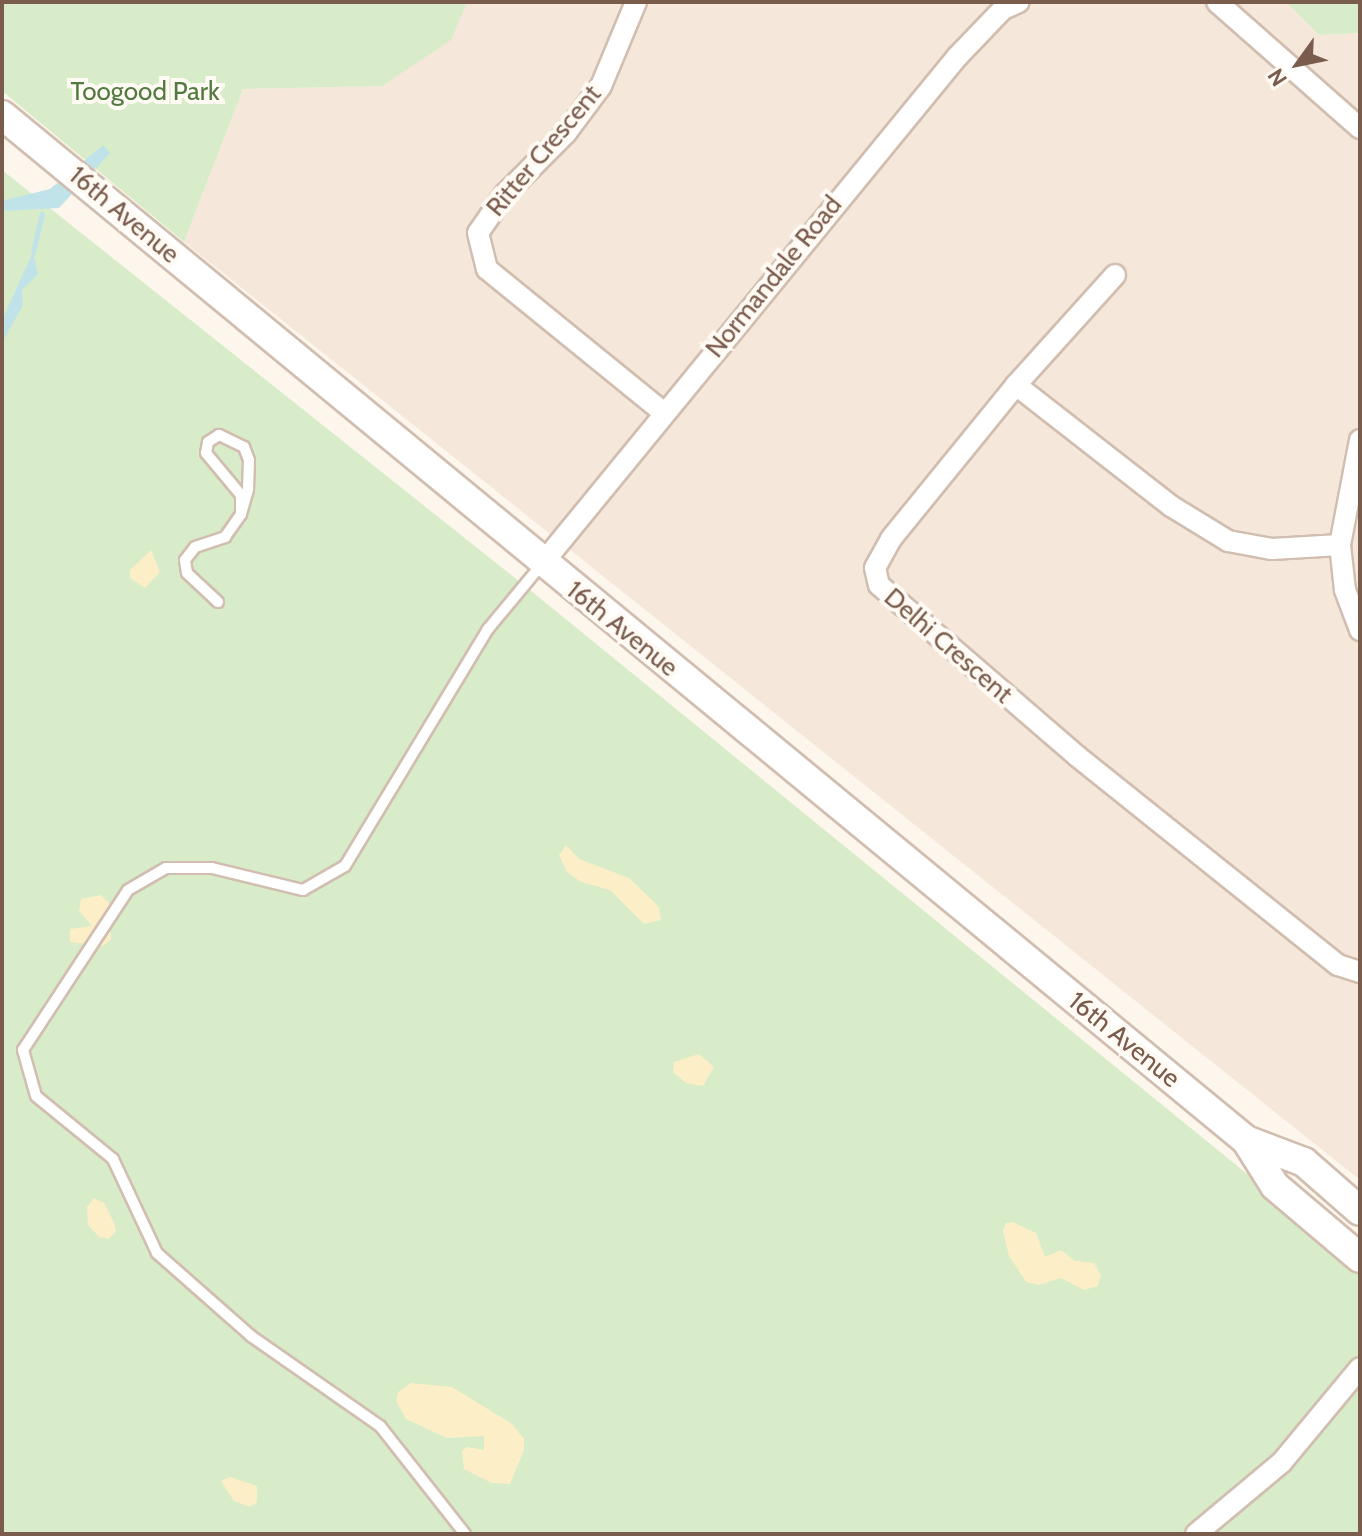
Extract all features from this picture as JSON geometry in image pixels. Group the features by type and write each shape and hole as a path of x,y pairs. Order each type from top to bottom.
{"main road":[{"name":"16th Avenue","path":"2,115 542,564 1246,1140 1275,1186 1360,1258"},
{"name":"16th Avenue","path":"1246,1140 1304,1162 1360,1211"}],"street":[{"name":"Ritter Crescent","path":"636,2 601,86 566,133 505,194 478,233 487,269 663,412"},
{"name":"Normandale Road","path":"542,564 663,412 957,57 1003,9 1019,2"},
{"path":"1217,2 1360,128"},
{"name":"Delhi Crescent","path":"1115,275 1016,385 879,556 875,568 879,585 1077,756 1338,965 1360,972"},
{"path":"1016,385 1171,506 1228,541 1272,549 1340,545"},
{"path":"1360,440 1340,545 1345,590 1360,630"},
{"path":"1196,1534 1282,1462 1360,1368"}],"lane":[{"path":"218,602 187,573 185,560 195,547 225,537 241,514 249,460 244,447 219,435 208,442 206,453 241,495 241,514"},
{"path":"465,1534 380,1426 251,1336 157,1253 113,1159 36,1096 23,1050 128,890 166,868 212,868 303,890 345,866 488,629 542,564"}],"shaded area":[{"path":"467,2 1286,2 1319,35 1360,33 1360,1180 184,242 243,89 382,86 450,40"}],"green space":[{"name":"Toogood Park","path":"2,2 467,2 451,40 382,86 243,89 184,242 2,91"},
{"path":"1286,2 1360,2 1360,33 1319,35"},
{"path":"2,170 530,590 1360,1266 1360,1534 2,1534"}],"sand":[{"path":"151,550 160,572 145,588 130,578 130,570"},
{"path":"566,845 579,859 629,878 659,907 661,920 644,924 610,890 581,882 567,872 559,855"},
{"path":"101,895 109,903 111,940 103,946 70,942 70,929 92,926 79,911 81,899"},
{"path":"699,1054 714,1067 703,1086 686,1083 673,1072 674,1062"},
{"path":"94,1198 104,1203 114,1223 116,1231 109,1239 99,1237 88,1225 87,1207"},
{"path":"1013,1222 1036,1233 1045,1257 1061,1250 1075,1261 1094,1263 1101,1275 1098,1286 1084,1290 1061,1278 1039,1285 1026,1282 1009,1256 1003,1231 1006,1223"},
{"path":"411,1383 452,1387 512,1424 524,1439 524,1450 510,1484 492,1483 464,1469 462,1451 467,1447 484,1450 484,1436 447,1438 406,1419 396,1401 398,1392"},
{"path":"230,1477 257,1486 257,1502 250,1507 234,1501 221,1481"}],"water":[{"path":"103,145 110,153 59,208 2,211 2,201 50,189"},
{"path":"33,252 38,274 22,290 23,305 2,343 2,320"}],"waterway":[{"path":"33,252 42,214"}]}
